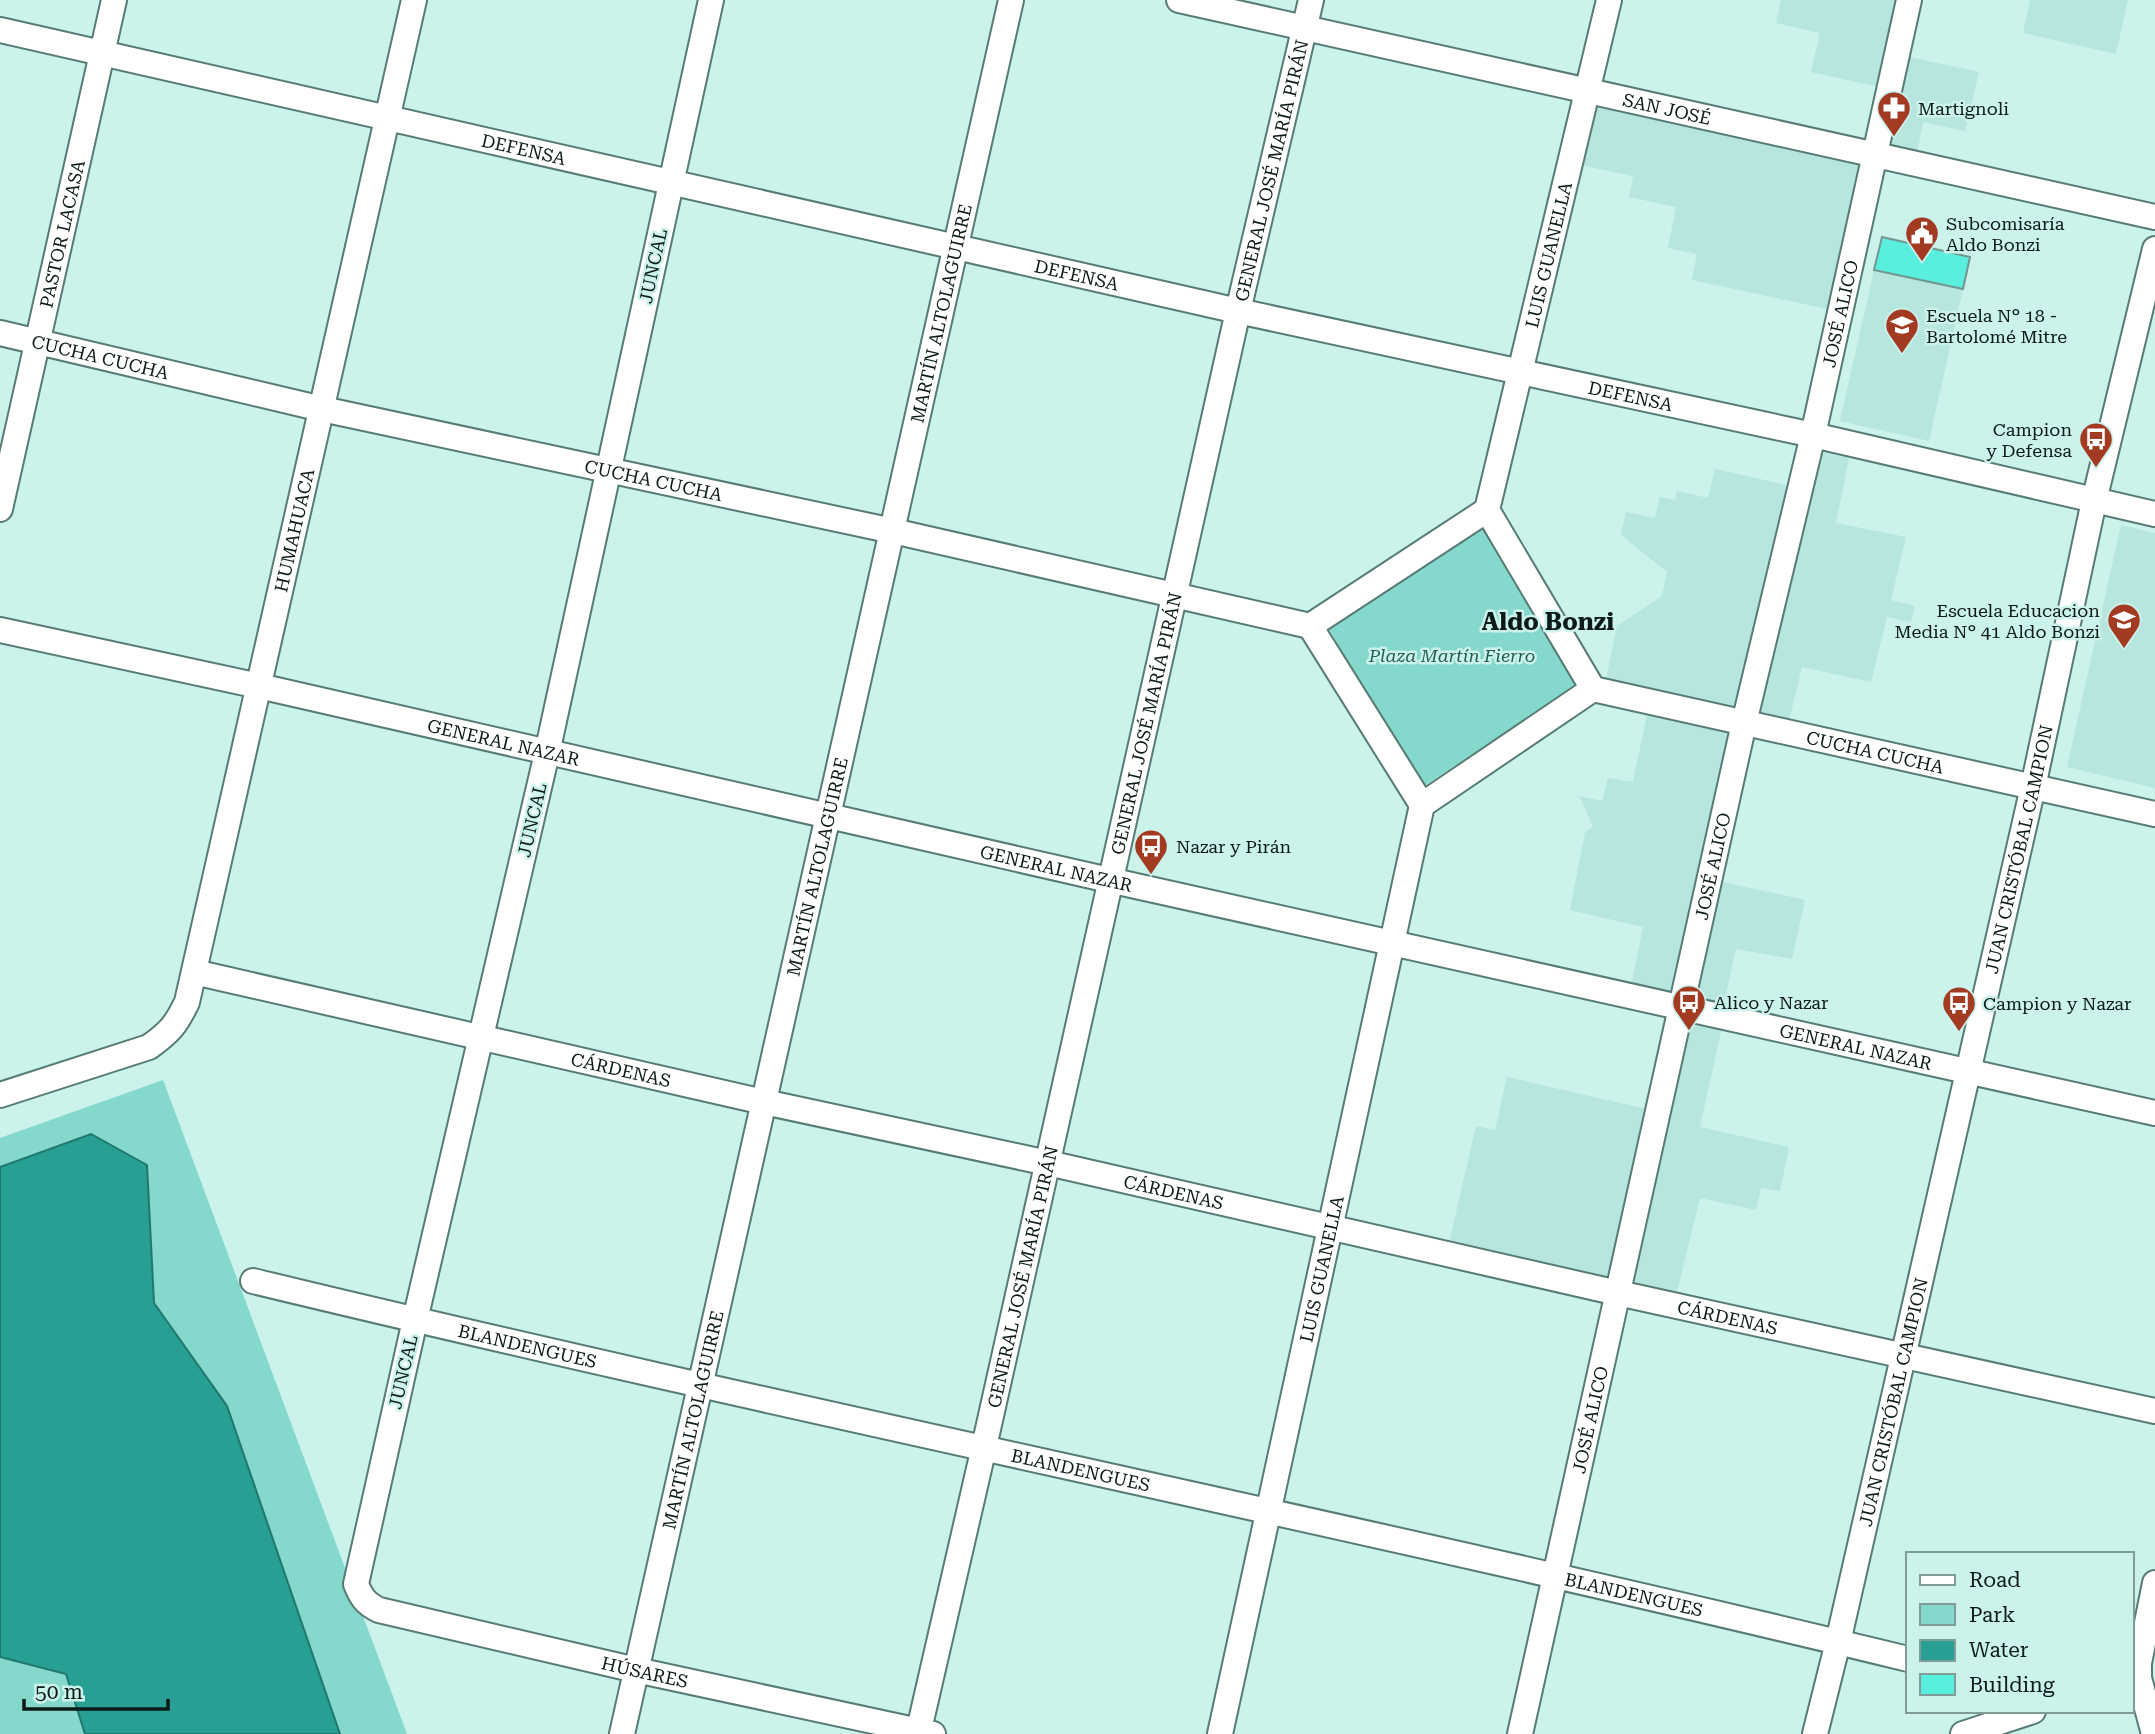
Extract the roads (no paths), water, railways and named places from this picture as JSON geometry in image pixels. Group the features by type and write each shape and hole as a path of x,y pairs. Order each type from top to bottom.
{"street":[{"name":"PASTOR LACASA","path":"0,509 114,0"},
{"name":"HUMAHUACA","path":"0,1095 149,1047 177,1023 187,1002 414,0"},
{"name":"JUNCAL","path":"360,1596 356,1584 359,1568 547,752 711,0"},
{"name":"MARTÍN ALTOLAGUIRRE","path":"622,1734 1011,0"},
{"name":"SAN JOSÉ","path":"1179,0 2155,217"},
{"name":"GENERAL JOSÉ MARÍA PIRÁN","path":"923,1733 1110,880 1311,0"},
{"name":"LUIS GUANELLA","path":"1487,510 1609,0"},
{"name":"JOSÉ ALICO","path":"1520,1734 1744,723 1813,435 1909,0"},
{"name":"DEFENSA","path":"0,30 671,184 955,245 1238,312 1813,435 2155,514"},
{"name":"JUAN CRISTÓBAL CAMPION","path":"1815,1734 2033,787 2094,501 2155,248"},
{"name":"CUCHA CUCHA","path":"0,333 322,409 608,468 1310,626"},
{"path":"1487,510 1593,690 1422,805 1310,626 1487,510"},
{"name":"GENERAL NAZAR","path":"0,630 2155,1113"},
{"name":"CUCHA CUCHA","path":"1593,690 2155,814"},
{"name":"LUIS GUANELLA","path":"1220,1734 1422,805"},
{"name":"CÁRDENAS","path":"194,972 764,1102 2155,1411"},
{"name":"BLANDENGUES","path":"253,1281 702,1385 1554,1575 1906,1658"},
{"path":"2154,1734 2139,1663 2155,1583"},
{"name":"HÚSARES","path":"360,1596 379,1610 923,1733"},
{"path":"1963,1734 2028,1713"}],"water":[{"path":"91,1134 147,1165 154,1303 227,1406 340,1734 85,1734 66,1674 0,1657 0,1167"}],"place":[{"name":"Martignoli","path":"1894,138"},
{"name":"Subcomisaría Aldo Bonzi","path":"1922,263"},
{"name":"Escuela N° 18 - Bartolomé Mitre","path":"1902,355"},
{"name":"Campion y Defensa","path":"2096,469"},
{"name":"Escuela Educacion Media N° 41 Aldo Bonzi","path":"2124,650"},
{"name":"Nazar y Pirán","path":"1151,876"},
{"name":"Alico y Nazar","path":"1689,1032"},
{"name":"Campion y Nazar","path":"1959,1033"}],"district":[{"name":"Aldo Bonzi","path":"1548,622"}],"park label":[{"name":"Plaza Martín Fierro","path":"1452,655"}]}
